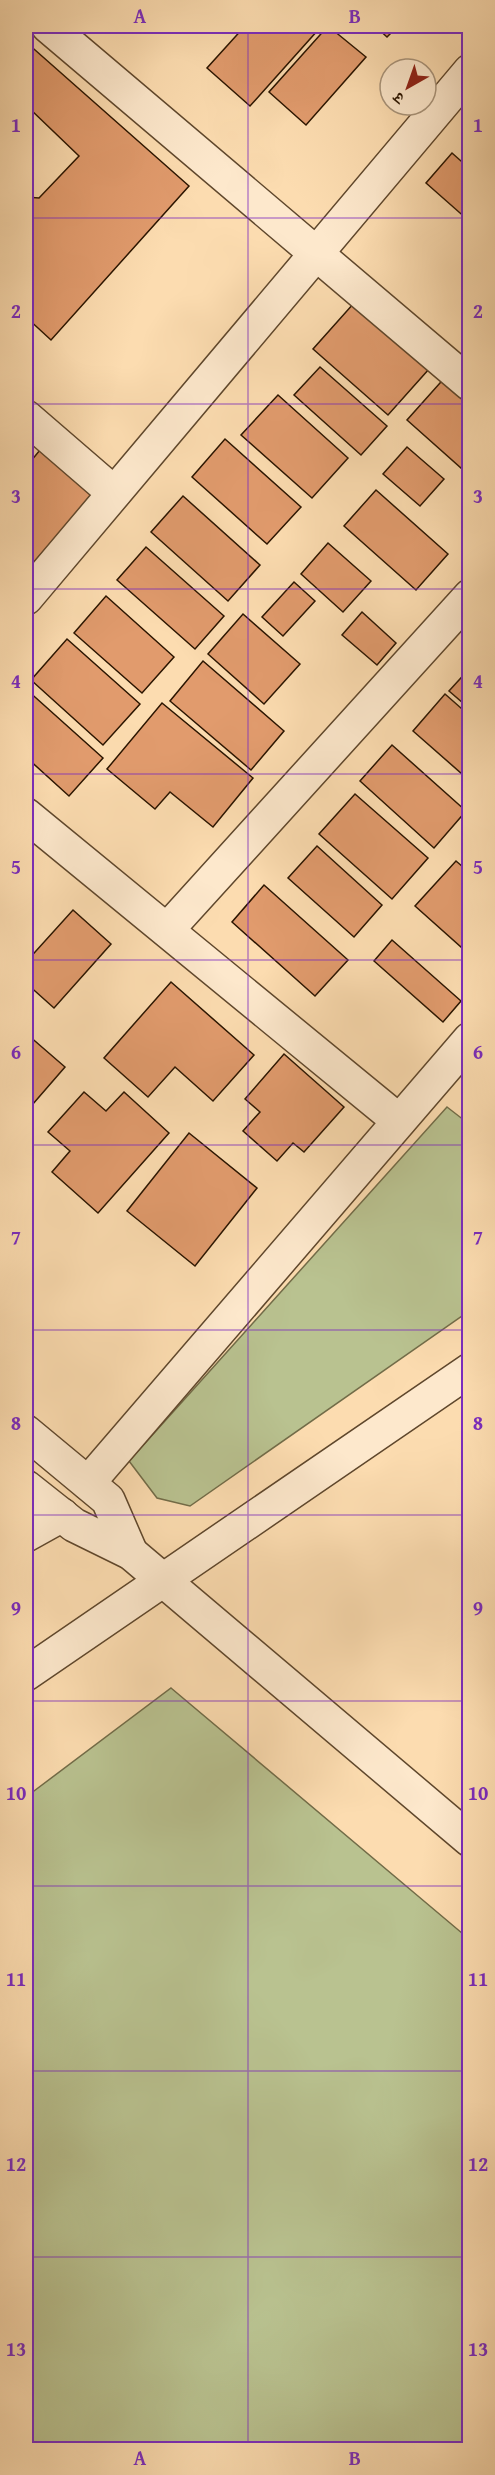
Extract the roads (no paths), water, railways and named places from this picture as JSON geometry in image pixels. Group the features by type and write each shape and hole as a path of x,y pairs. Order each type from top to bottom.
{"street":[{"path":"48,26 470,384"},
{"path":"26,598 470,71"},
{"path":"26,417 114,493"},
{"path":"167,930 470,596"},
{"path":"26,814 399,1121"},
{"path":"88,1483 470,1039"},
{"path":"26,1674 470,1370"},
{"path":"26,1432 108,1500 131,1553"},
{"path":"26,1487 74,1525 131,1553 470,1840"},
{"path":"26,1535 62,1515"}]}
